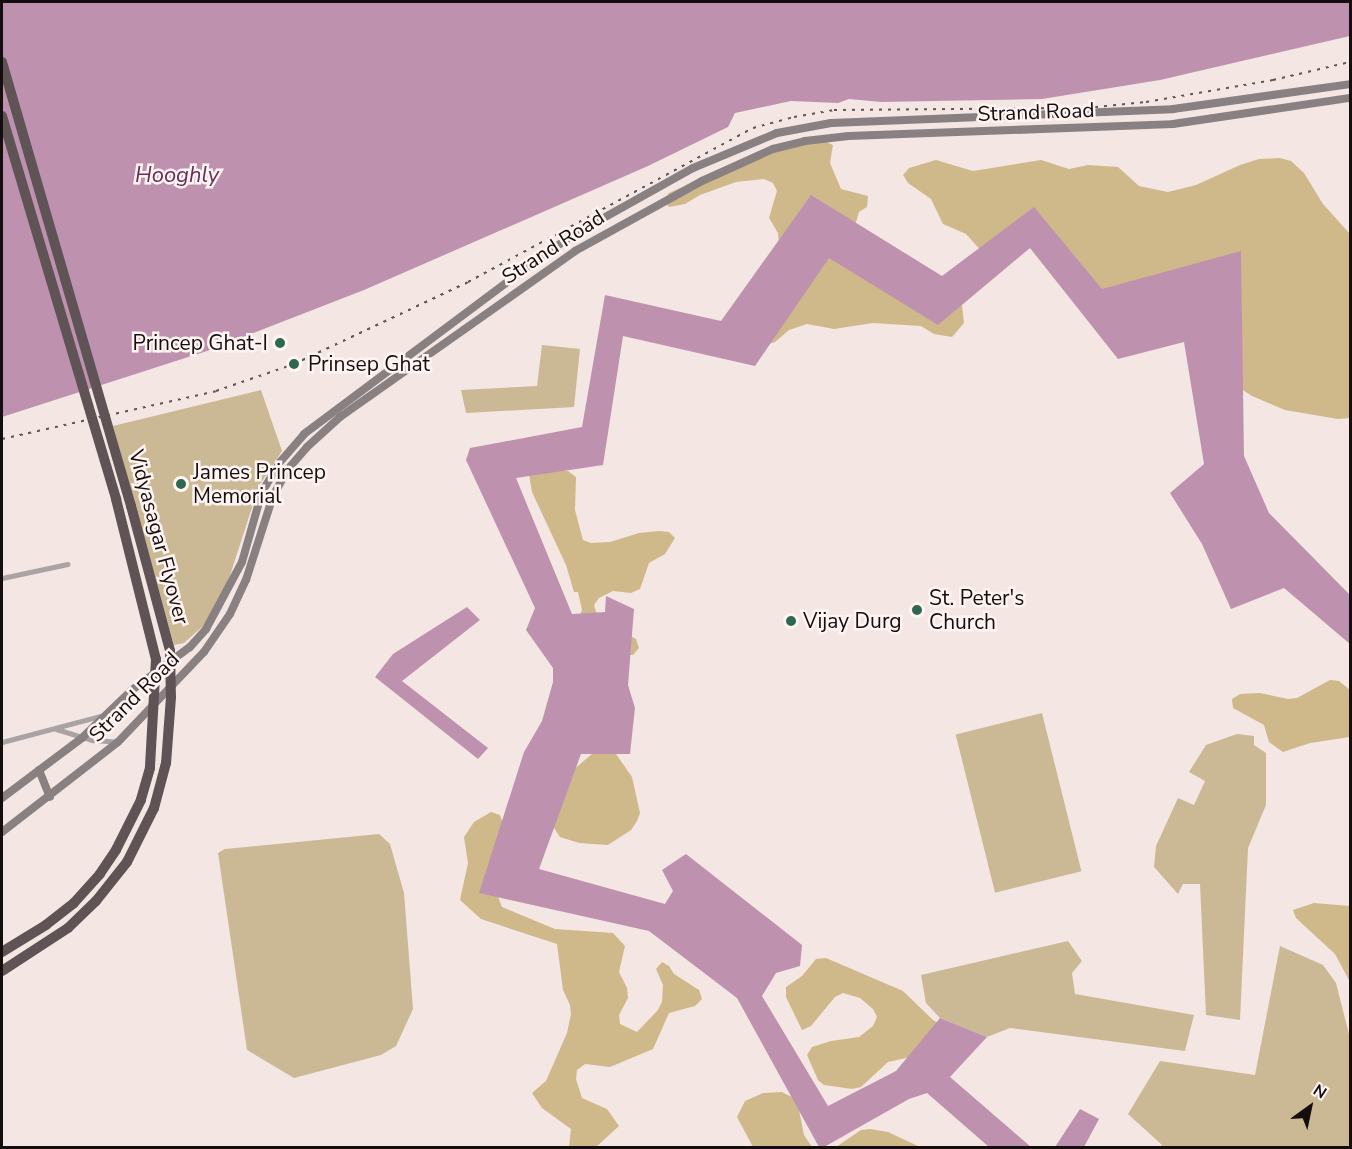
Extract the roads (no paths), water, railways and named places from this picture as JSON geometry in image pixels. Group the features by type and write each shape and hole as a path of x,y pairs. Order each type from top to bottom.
{"highway":[{"name":"Vidyasagar Flyover","path":"2,62 149,572 170,651 171,697 166,764 154,808 127,862 96,902 68,928 2,971"},
{"name":"Vidyasagar Flyover","path":"2,116 116,499 156,659 150,768 141,800 116,850 100,874 74,903 46,925 2,952"}],"main road":[{"name":"Strand Road","path":"2,798 82,738 132,690 190,647 206,629 242,562 261,492 280,462 304,434 542,256 573,235 693,168 777,133 831,123 1173,108 1350,84"},
{"name":"Strand Road","path":"2,832 118,742 182,677 219,632 246,580 273,496 288,469 307,447 340,417 575,251 702,180 773,148 805,141 849,136 1173,124 1350,98"},
{"path":"1173,108 1173,124"},
{"path":"693,168 702,180"},
{"path":"39,770 50,796"}],"street":[{"path":"2,578 68,564"},
{"path":"2,742 107,714"},
{"path":"56,729 82,738 118,742"}],"water":[{"name":"Hooghly","path":"2,2 1350,2 1350,36 1160,80 1042,99 881,102 849,99 838,103 791,101 735,113 728,127 648,166 364,290 207,351 2,417"},
{"path":"811,195 942,276 1034,207 1102,289 1241,251 1244,456 1269,513 1350,595 1350,644 1284,588 1231,609 1202,544 1170,493 1204,464 1184,342 1118,359 1030,248 938,325 829,258 755,366 623,336 603,465 516,478 572,614 605,612 606,596 634,609 628,685 635,708 630,754 581,754 539,869 665,904 673,891 662,870 686,854 802,945 800,966 776,973 762,996 828,1106 896,1071 940,1018 987,1037 950,1077 1031,1147 989,1147 927,1093 909,1099 824,1147 819,1147 737,998 649,931 479,893 524,752 542,721 553,682 553,668 526,630 535,608 466,460 470,448 582,427 605,295 721,321"},
{"path":"467,607 480,620 402,681 488,748 478,759 375,677 393,654"},
{"path":"1080,1109 1099,1119 1084,1147 1055,1147"}],"railway":[{"path":"2,439 216,391 294,364 468,282 753,128 794,117 834,110 1086,108 1146,102 1273,80 1350,62"}],"place":[{"name":"Princep Ghat-I","path":"280,343"},
{"name":"Prinsep Ghat","path":"294,364"},
{"name":"James Princep Memorial","path":"181,484"},
{"name":"St. Peter's Church","path":"917,610"},
{"name":"Vijay Durg","path":"791,621"}]}
